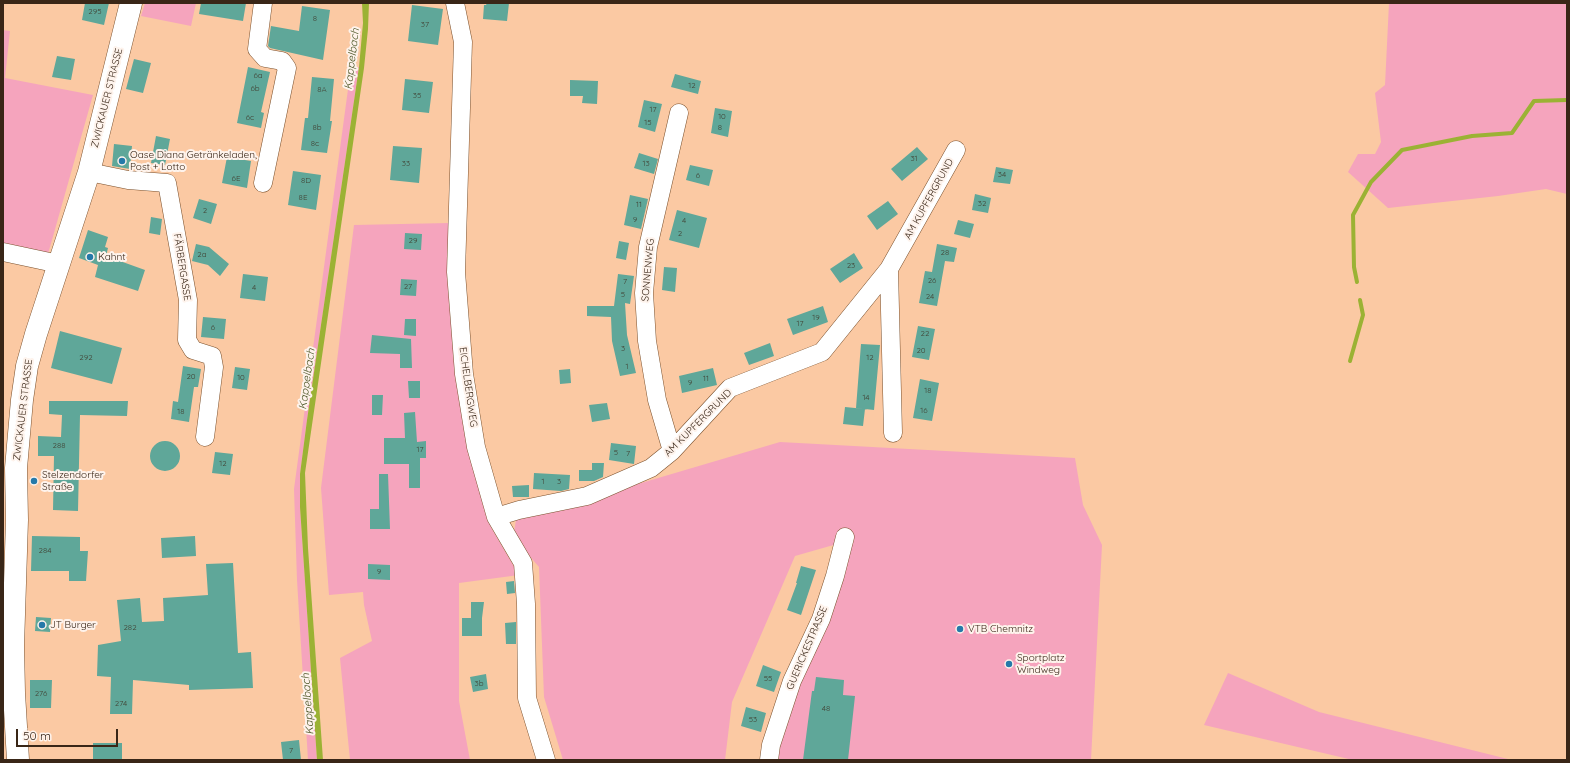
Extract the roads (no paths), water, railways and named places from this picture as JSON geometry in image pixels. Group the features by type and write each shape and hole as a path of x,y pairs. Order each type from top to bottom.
{"main road":[{"name":"ZWICKAUER STRASSE","path":"18,760 14,694 8,646 10,519 22,400 27,366 89,172 131,3"}],"street":[{"path":"263,3 257,49 265,58 282,62 287,68 263,183"},
{"name":"EICHELBERGWEG","path":"455,3 463,42 456,272 464,374 476,447 496,517 523,563 526,604 527,698 546,760"},
{"name":"SONNENWEG","path":"672,451 657,400 647,341 644,293 648,247 679,113"},
{"name":"AM KUPFERGRUND","path":"496,517 519,510 586,496 651,468 672,451 730,388 822,352 889,269 956,150"},
{"name":"FÄRBERGASSE","path":"89,172 128,180 167,184 188,300 187,340 193,350 212,356 214,367 205,437"},
{"path":"3,252 59,264"},
{"path":"889,269 893,433"},
{"name":"GUERICKESTRASSE","path":"769,760 771,745 792,681 821,619 835,576 845,537"}],"waterway":[{"path":"1357,282 1354,267 1353,215 1371,182 1402,150 1472,136 1512,133 1534,101 1567,100"},
{"path":"1350,361 1363,315 1360,300"}],"place":[{"name":"Oase Diana Getränkeladen, Post + Lotto","path":"122,161"},
{"name":"Kahnt","path":"90,257"},
{"name":"Stelzendorfer Straße","path":"34,481"},
{"name":"JT Burger","path":"42,625"},
{"name":"VTB Chemnitz","path":"960,629"},
{"name":"Sportplatz Windweg","path":"1009,664"}],"water label":[{"name":"Kappelbach","path":"352,59"},
{"name":"Kappelbach","path":"307,379"},
{"name":"Kappelbach","path":"308,704"}]}
